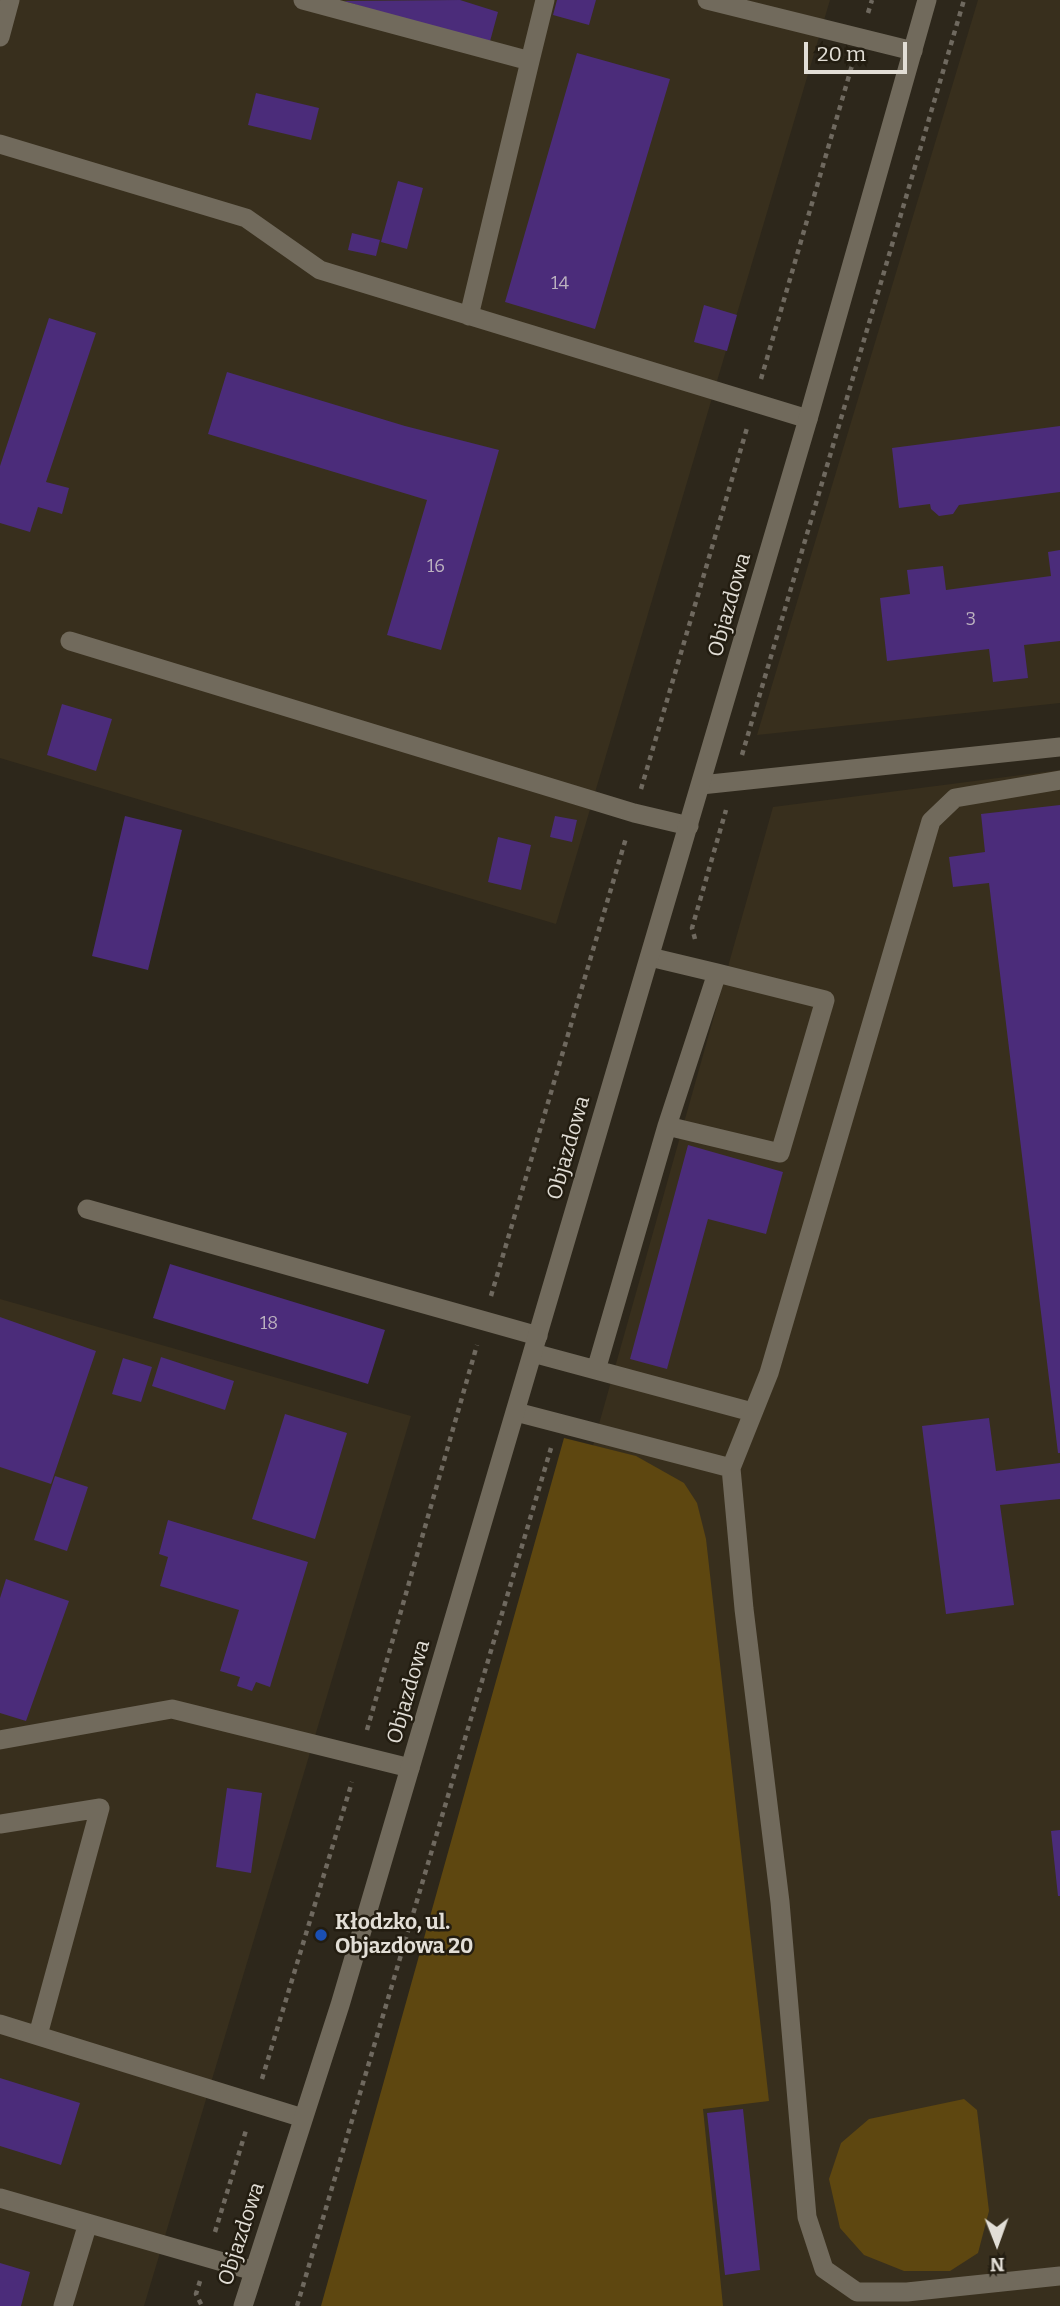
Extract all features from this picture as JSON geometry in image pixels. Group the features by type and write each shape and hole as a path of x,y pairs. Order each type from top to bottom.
{"street":[{"path":"0,37 10,0"},
{"path":"303,0 530,61"},
{"path":"469,316 545,0"},
{"path":"707,0 913,51"},
{"name":"Objazdowa","path":"243,2306 410,1768 516,1412 808,419 927,0"},
{"path":"0,144 246,218 320,270 808,419"},
{"path":"70,641 634,813 689,826"},
{"path":"701,785 1060,747"},
{"path":"1060,780 954,798 931,821 769,1373 732,1468 744,1609 780,1902 807,2217 824,2269 857,2292 907,2292 1060,2276"},
{"path":"650,957 825,1000 780,1153 667,1126"},
{"path":"596,1370 667,1126 717,973"},
{"path":"87,1209 484,1320 596,1370 752,1412"},
{"path":"516,1412 732,1468"},
{"path":"0,1740 172,1709 410,1768"},
{"path":"0,1824 100,1808 38,2035"},
{"path":"0,2024 303,2118"},
{"path":"0,2198 254,2271"},
{"path":"63,2306 88,2223"}],"path":[{"path":"202,2306 196,2294 359,1756 484,1320 872,0"}],"shaded area":[{"path":"0,0 830,0 556,924 0,758"},
{"path":"978,0 1060,0 1060,703 757,735"},
{"path":"1060,770 1060,2306 389,2306 590,1456 773,807"},
{"path":"0,1299 411,1416 144,2306 0,2306"},
{"path":"564,1438 636,1456 684,1483 697,1503 706,1539 769,2101 703,2109 723,2306 321,2306"},
{"path":"964,2099 977,2110 989,2211 978,2253 950,2271 904,2271 864,2255 840,2228 829,2179 841,2143 869,2119"}],"building":[{"path":"460,0 498,12 489,45 344,1"},
{"path":"557,0 596,0 589,25 553,15"},
{"path":"577,53 670,79 595,329 505,302"},
{"path":"256,93 319,108 311,140 248,125"},
{"path":"398,181 423,188 407,249 381,242"},
{"path":"352,233 380,240 376,256 348,250"},
{"path":"704,305 737,315 727,351 694,342"},
{"path":"49,318 96,333 46,482 69,488 62,514 38,507 30,532 0,523 0,466"},
{"path":"227,372 405,426 499,450 441,650 387,635 427,500 208,434"},
{"path":"1060,426 1060,492 959,505 953,514 939,516 931,509 930,504 899,508 892,448"},
{"path":"1060,550 1060,641 1024,645 1028,678 993,682 989,649 887,661 880,598 910,594 907,570 943,566 946,590 1051,576 1048,552"},
{"path":"62,704 112,719 96,771 47,755"},
{"path":"1060,805 1058,1453 989,883 953,887 949,857 985,852 981,814"},
{"path":"125,816 182,830 148,970 92,956"},
{"path":"555,816 577,820 572,842 550,837"},
{"path":"498,837 531,845 521,890 488,882"},
{"path":"688,1145 783,1172 766,1234 708,1219 667,1369 630,1359"},
{"path":"170,1264 385,1330 368,1384 153,1318"},
{"path":"0,1317 96,1351 51,1484 0,1467"},
{"path":"161,1357 234,1381 225,1410 152,1386"},
{"path":"123,1358 152,1367 141,1402 112,1394"},
{"path":"285,1414 347,1433 315,1539 252,1519"},
{"path":"989,1418 996,1471 1060,1463 1060,1499 1000,1505 1014,1605 946,1614 922,1426"},
{"path":"55,1476 88,1487 67,1551 34,1540"},
{"path":"168,1520 308,1562 270,1687 256,1682 252,1691 237,1686 240,1677 220,1671 239,1610 160,1586 168,1557 159,1554"},
{"path":"6,1579 69,1601 26,1721 0,1713 0,1598"},
{"path":"227,1788 262,1793 251,1873 216,1867"},
{"path":"1060,1830 1060,1896 1058,1896 1051,1831"},
{"path":"0,2078 80,2103 61,2165 0,2146"},
{"path":"743,2109 760,2270 725,2275 707,2113"},
{"path":"0,2263 30,2272 21,2306 0,2306"}],"place":[{"name":"Kłodzko, ul. Objazdowa 20","path":"321,1935"}]}
